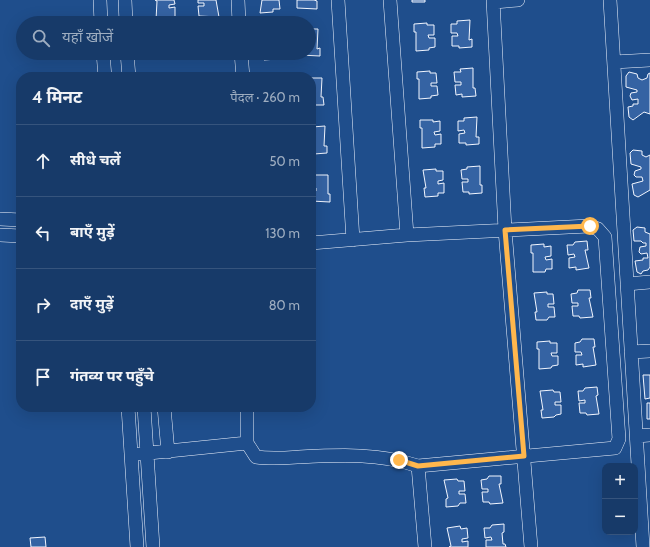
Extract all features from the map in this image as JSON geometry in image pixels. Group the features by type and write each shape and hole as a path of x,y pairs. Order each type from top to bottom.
{"street":[{"path":"100,0 101,16"},
{"path":"125,0 126,16"},
{"path":"238,0 239,16"},
{"path":"338,0 353,240"},
{"path":"390,0 407,235"},
{"path":"518,0 493,1 505,230 531,547"},
{"path":"610,0 637,436 646,520 643,547"},
{"path":"104,60 105,72"},
{"path":"128,60 129,72"},
{"path":"242,60 243,72"},
{"path":"614,62 650,60"},
{"path":"0,219 16,220"},
{"path":"247,412 247,443 256,456 273,459 299,457 376,457 399,460 418,466 609,450 615,448 619,439 605,237 598,229 590,226 505,230 407,235 316,243"},
{"path":"0,235 16,236"},
{"path":"627,284 650,282"},
{"path":"632,352 650,351"},
{"path":"128,412 137,547"},
{"path":"144,412 153,547"},
{"path":"164,412 168,452"},
{"path":"637,436 650,435"},
{"path":"131,455 247,443"},
{"path":"418,466 425,547"}],"building":[{"path":"155,0 174,0 175,4 169,5 169,8 175,7 175,16 156,16 157,1"},
{"path":"198,0 216,0 219,16 199,16 198,6 204,6 204,3 198,3"},
{"path":"262,0 279,0 280,9 273,9 273,12 260,13"},
{"path":"297,0 317,1 317,9 297,8"},
{"path":"412,0 425,0 425,2 412,2"},
{"path":"470,20 469,40 472,39 472,47 459,48 459,46 452,46 452,36 458,36 457,33 451,33 451,24 457,24 457,21"},
{"path":"427,23 427,25 434,25 434,35 428,35 429,38 435,38 435,47 429,48 429,50 416,51 416,32 414,32 414,24"},
{"path":"316,29 318,29 317,49 320,48 320,56 316,56"},
{"path":"473,68 473,88 475,88 476,96 462,97 462,94 456,95 455,85 461,85 461,82 455,82 454,72 461,72 460,69"},
{"path":"430,71 430,73 436,73 437,83 431,83 431,86 437,86 438,95 431,96 431,98 419,99 419,79 417,79 417,72"},
{"path":"629,72 637,74 638,78 642,80 647,78 648,74 650,73 650,114 644,112 633,120 629,117 628,107 633,106 633,104 638,104 638,99 632,100 630,96 631,93 637,92 637,90 626,87 626,76"},
{"path":"316,78 322,78 321,97 323,97 324,105 316,105"},
{"path":"477,117 476,137 479,137 479,144 466,145 466,143 459,143 459,134 465,133 464,130 458,131 458,121 464,121 464,118"},
{"path":"420,120 433,120 433,122 440,121 440,131 434,132 435,135 441,134 441,144 435,144 435,147 422,148 422,128 420,128"},
{"path":"325,126 324,146 327,146 327,153 316,154 316,127"},
{"path":"633,150 642,151 642,155 646,157 650,155 650,190 638,197 634,195 632,184 643,181 642,177 636,177 634,175 635,171 641,169 641,167 631,164 630,153"},
{"path":"480,166 480,185 482,185 482,193 469,194 469,192 463,192 462,182 468,182 468,179 462,179 461,170 467,169 467,167"},
{"path":"436,169 436,171 443,171 443,180 438,181 438,184 444,183 444,193 438,193 438,196 425,197 424,188 426,188 423,170"},
{"path":"316,175 328,175 328,194 330,194 330,202 316,201"},
{"path":"637,227 645,228 645,232 650,234 650,267 641,274 637,272 635,261 648,258 647,253 641,254 639,252 640,247 646,246 646,243 634,241 633,230"},
{"path":"587,241 588,250 585,250 589,268 576,270 576,267 569,268 569,258 575,257 574,254 568,255 567,245 573,245 575,242"},
{"path":"544,244 544,247 551,246 551,256 545,257 546,260 552,259 552,269 546,269 545,272 533,272 533,253 531,253 531,245"},
{"path":"578,290 590,290 591,298 589,298 593,317 580,318 579,316 573,316 572,306 578,306 578,303 572,303 571,294 577,293"},
{"path":"547,292 547,294 553,294 554,304 548,304 548,307 554,307 555,317 549,317 547,320 536,320 535,312 537,312 534,293"},
{"path":"582,339 594,339 595,347 593,347 596,365 583,367 583,364 576,365 576,355 582,355 581,352 575,352 575,343 580,342"},
{"path":"550,341 550,343 557,343 557,353 551,353 552,356 558,356 558,365 552,366 551,368 539,369 539,349 537,349 537,342"},
{"path":"643,375 650,375 650,398 645,399"},
{"path":"597,387 598,395 596,396 599,414 587,415 586,413 580,413 579,403 585,403 585,400 579,401 578,391 583,391 585,388"},
{"path":"553,390 554,392 560,392 561,402 555,402 555,405 561,405 561,414 554,417 542,418 541,410 543,410 540,391"},
{"path":"647,403 650,403 650,419 647,419"},
{"path":"489,476 501,476 501,484 499,484 503,503 490,504 489,502 483,502 482,492 488,492 488,489 482,489 481,480 487,479"},
{"path":"457,479 458,481 464,481 465,491 459,491 459,494 465,494 466,503 460,503 458,506 446,507 446,499 448,498 444,480"},
{"path":"504,524 504,532 502,533 503,544 505,544 506,547 486,547 486,540 492,540 491,537 485,538 484,528 490,528 492,525"},
{"path":"460,526 461,529 467,528 468,538 462,539 462,542 468,541 468,547 449,547 451,546 447,528"},
{"path":"45,537 46,547 31,547 30,538"}],"route":[{"path":"399,460 418,466 524,456 505,230 590,226"}]}
